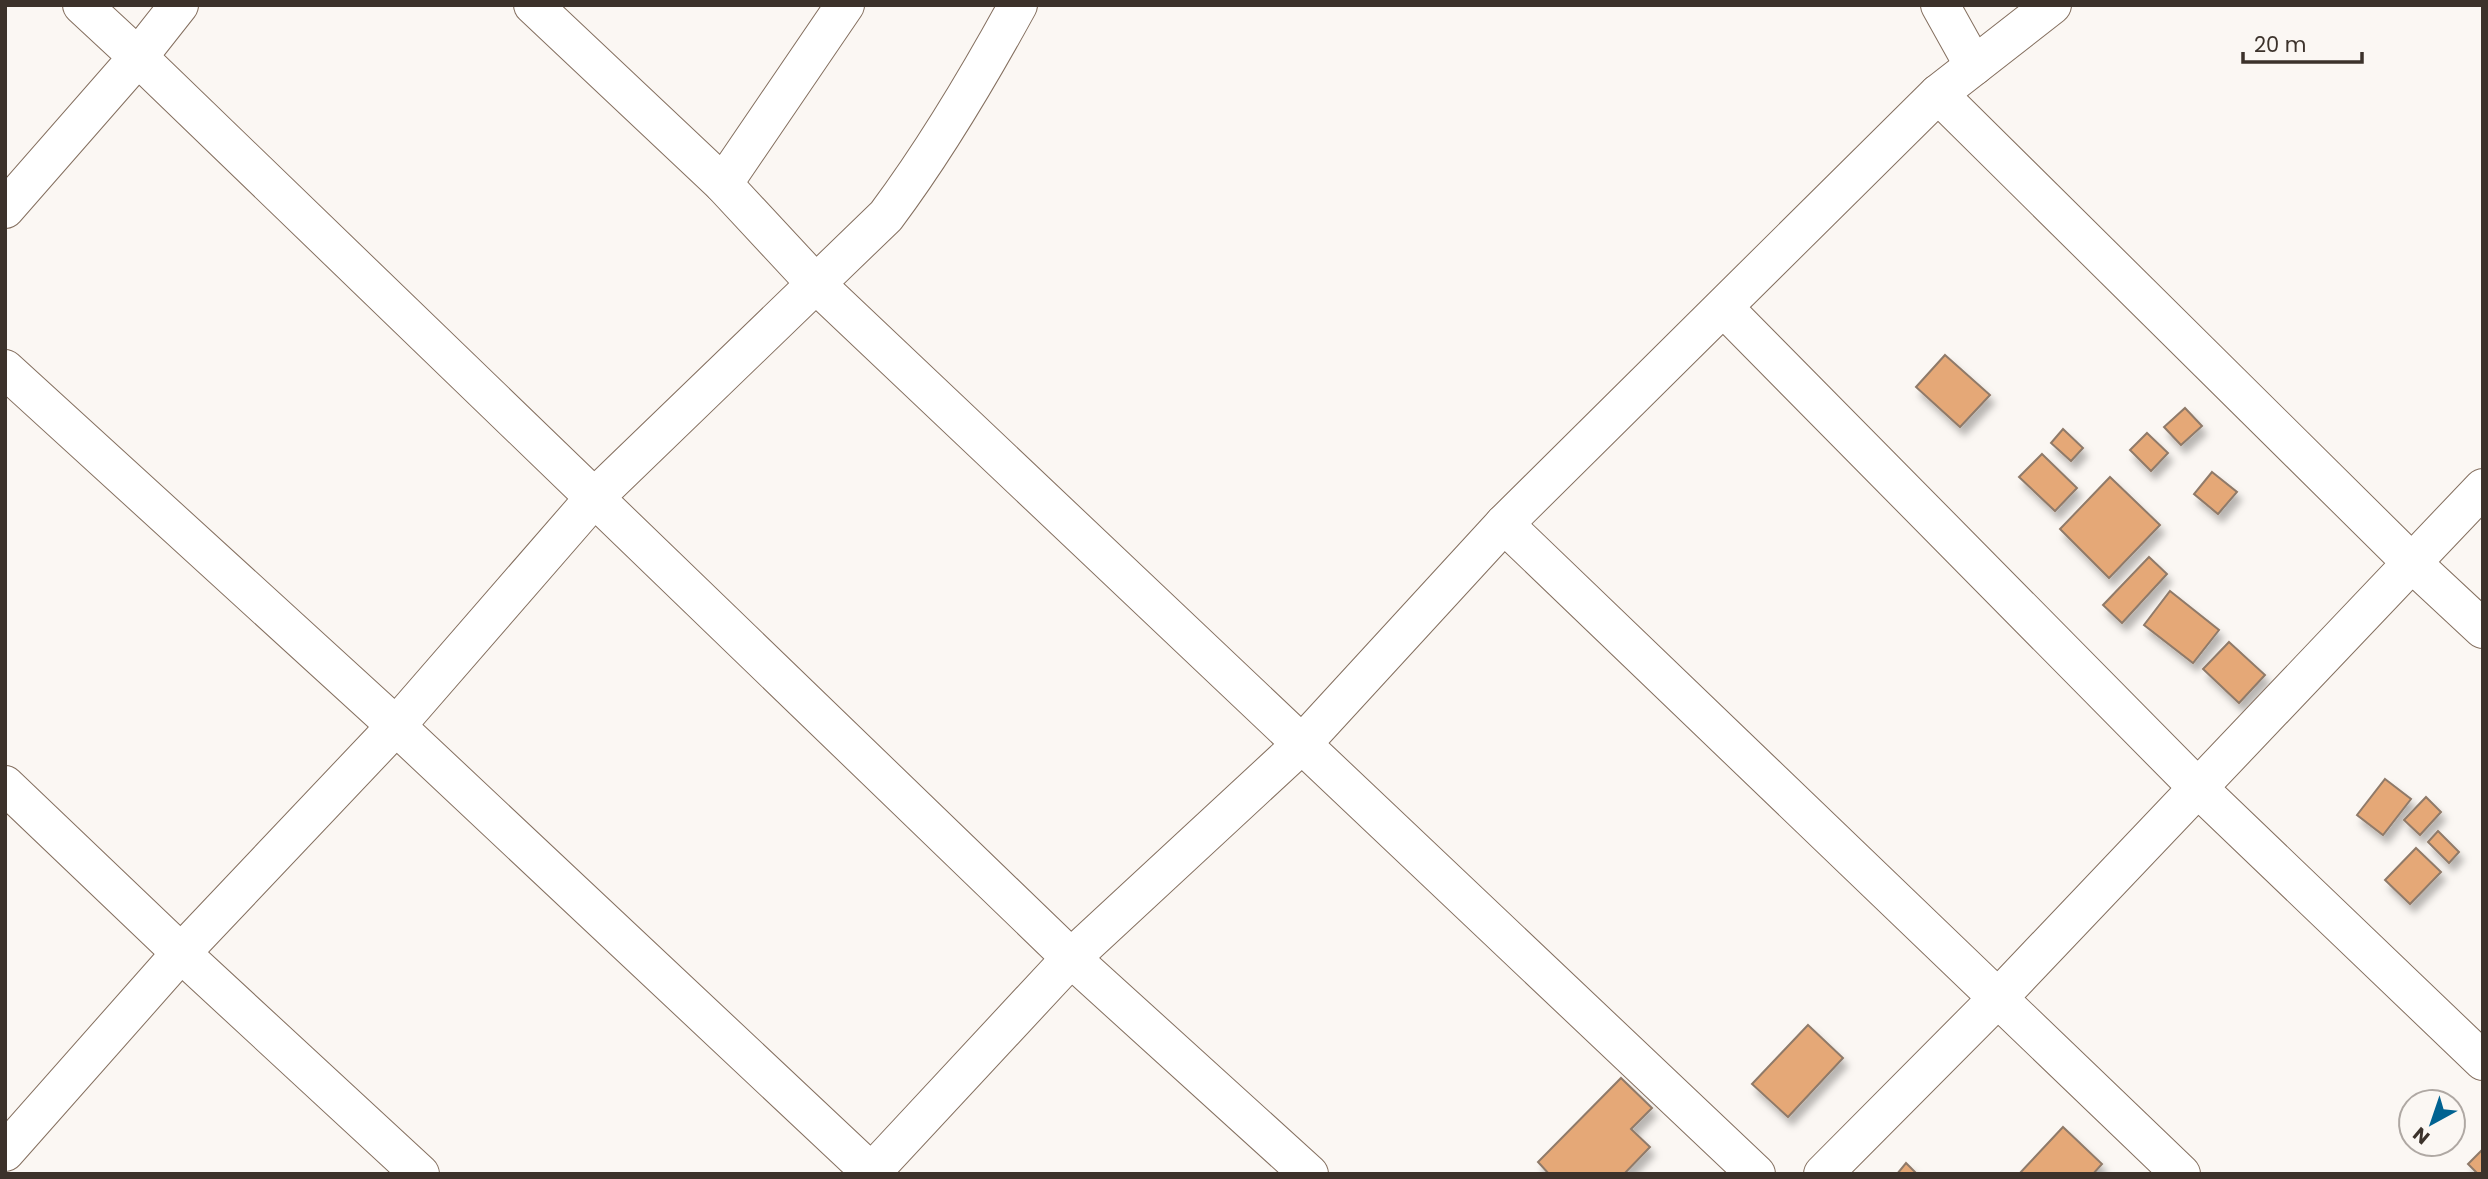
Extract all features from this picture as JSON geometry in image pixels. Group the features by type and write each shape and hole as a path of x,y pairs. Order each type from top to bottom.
{"street":[{"path":"82,5 1071,958 1309,1174"},
{"path":"5,209 138,57 179,5"},
{"path":"533,5 723,184 816,284 1756,1174"},
{"path":"723,184 845,5"},
{"path":"5,1152 181,953 396,726 595,497 886,216 925,164 978,78 1018,5"},
{"path":"1940,5 1974,66"},
{"path":"5,369 396,726 872,1173 1071,958 1301,745 1504,524 1938,94 2052,5"},
{"path":"1938,94 2411,562 2483,629"},
{"path":"1724,308 2199,789 2483,1061"},
{"path":"1823,1174 1998,998 2483,488"},
{"path":"1504,524 2181,1174"},
{"path":"5,785 181,953 421,1174"}],"building":[{"path":"1945,355 1990,395 1960,427 1916,387"},
{"path":"2185,408 2202,426 2181,445 2164,427"},
{"path":"2063,429 2083,448 2071,461 2051,443"},
{"path":"2147,433 2168,453 2151,471 2130,450"},
{"path":"2042,454 2077,488 2055,511 2019,477"},
{"path":"2212,472 2237,492 2218,514 2194,494"},
{"path":"2110,477 2160,525 2109,578 2060,529"},
{"path":"2149,557 2167,574 2122,623 2103,605"},
{"path":"2170,591 2219,630 2193,663 2144,625"},
{"path":"2229,642 2265,675 2239,703 2203,669"},
{"path":"2385,779 2411,799 2383,835 2357,815"},
{"path":"2426,797 2441,812 2420,835 2404,820"},
{"path":"2438,831 2459,852 2449,863 2428,842"},
{"path":"2416,848 2441,872 2410,904 2385,880"},
{"path":"1808,1025 1843,1058 1788,1117 1752,1084"},
{"path":"1621,1078 1652,1108 1631,1129 1650,1147 1624,1174 1549,1174 1538,1162"},
{"path":"2063,1127 2102,1164 2093,1174 2019,1174"},
{"path":"2483,1149 2483,1174 2478,1174 2468,1164"},
{"path":"1906,1163 1917,1174 1897,1174"}]}
